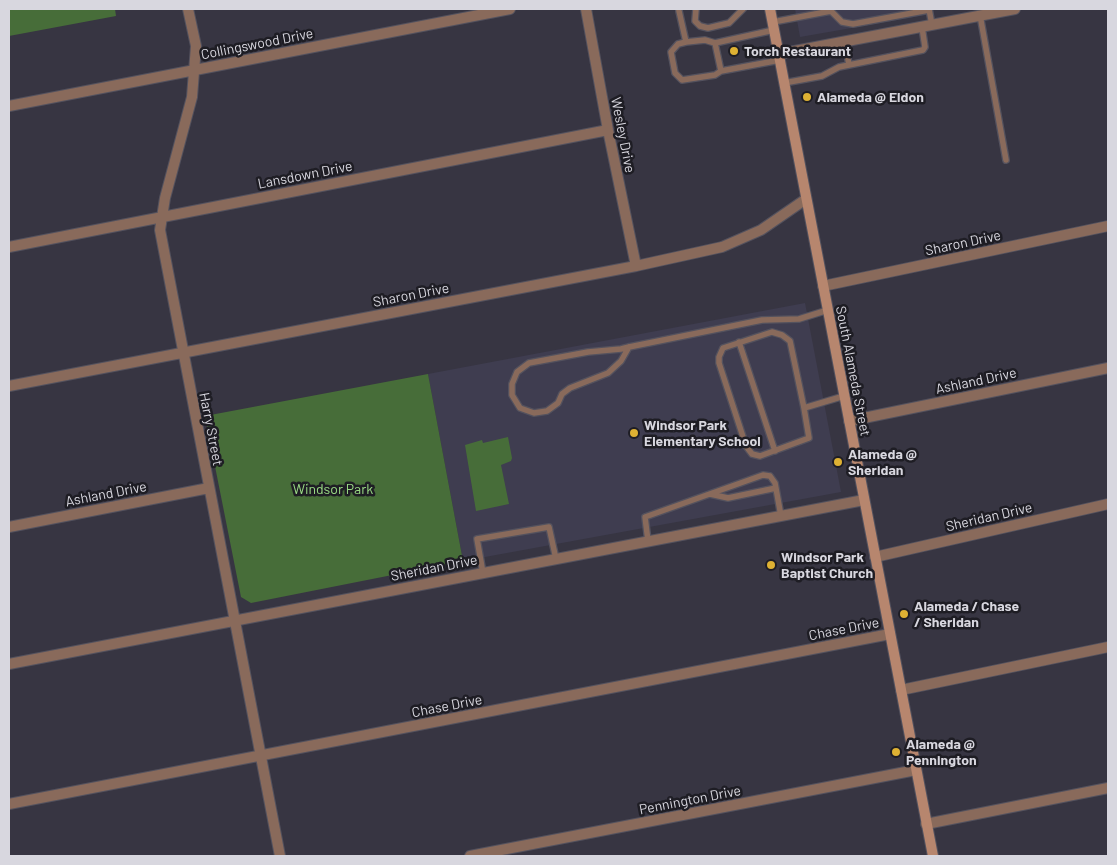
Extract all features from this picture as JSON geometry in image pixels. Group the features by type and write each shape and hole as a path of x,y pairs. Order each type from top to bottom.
{"main road":[{"name":"South Alameda Street","path":"770,9 933,856"}],"street":[{"name":"Harry Street","path":"188,9 196,46 196,70 192,97 160,230 280,856"},
{"name":"Collingswood Drive","path":"9,106 510,9"},
{"name":"Wesley Drive","path":"586,9 608,130 636,266"},
{"path":"780,57 845,42 1015,9"},
{"name":"Lansdown Drive","path":"9,247 608,130"},
{"name":"Sharon Drive","path":"9,386 636,266 740,240 780,218 806,199"},
{"name":"Sharon Drive","path":"823,286 1108,226"},
{"name":"Ashland Drive","path":"849,421 1108,368"},
{"name":"Ashland Drive","path":"9,527 209,488"},
{"name":"Sheridan Drive","path":"9,664 864,500"},
{"name":"Sheridan Drive","path":"875,557 1108,504"},
{"name":"Chase Drive","path":"9,804 890,634"},
{"path":"901,690 1108,647"},
{"name":"Pennington Drive","path":"470,856 916,770"},
{"path":"926,824 1108,788"}],"lane":[{"path":"696,9 695,21 700,26 708,28 729,23 743,9"},
{"path":"780,57 721,71 715,76 682,80 678,77 671,52 678,44 705,40 715,43 831,11 842,22 853,24 911,11 929,9 925,47 923,50 838,67 822,76 784,83"},
{"path":"679,11 686,42"},
{"path":"980,15 1006,160"},
{"path":"705,40 708,28"},
{"path":"845,42 849,65"},
{"path":"715,43 721,71"},
{"path":"629,348 621,361 608,373 570,388 562,394 558,403 547,411 534,413 520,408 512,395 512,384 517,372 528,363 588,352 629,348 762,320 799,319 828,310"},
{"path":"772,332 782,335 790,341 809,438 760,456 752,454 746,446 719,363 719,356 723,348 739,342 772,332"},
{"path":"739,342 775,451"},
{"path":"804,408 844,396"},
{"path":"648,541 645,517 763,475 770,476 776,488 781,516"},
{"path":"708,493 728,498 776,488"},
{"path":"483,572 477,539 549,527 556,559"}],"shaded area":[{"path":"795,9 925,9 926,15 800,37"},
{"name":"Windsor Park Elementary School","path":"805,303 841,492 463,561 428,374"}],"green space":[{"path":"9,9 115,9 116,16 9,36"},
{"name":"Windsor Park","path":"428,374 463,561 251,603 241,597 205,416"},
{"path":"508,437 512,458 511,461 501,465 509,504 476,511 465,445 482,440 483,443"}],"place":[{"name":"Torch Restaurant","path":"734,51"},
{"name":"Alameda @ Eldon","path":"807,97"},
{"name":"Windsor Park Elementary School","path":"634,433"},
{"name":"Alameda @ Sheridan","path":"838,462"},
{"name":"Windsor Park Baptist Church","path":"771,565"},
{"name":"Alameda / Chase / Sheridan","path":"904,614"},
{"name":"Alameda @ Pennington","path":"896,752"}]}
